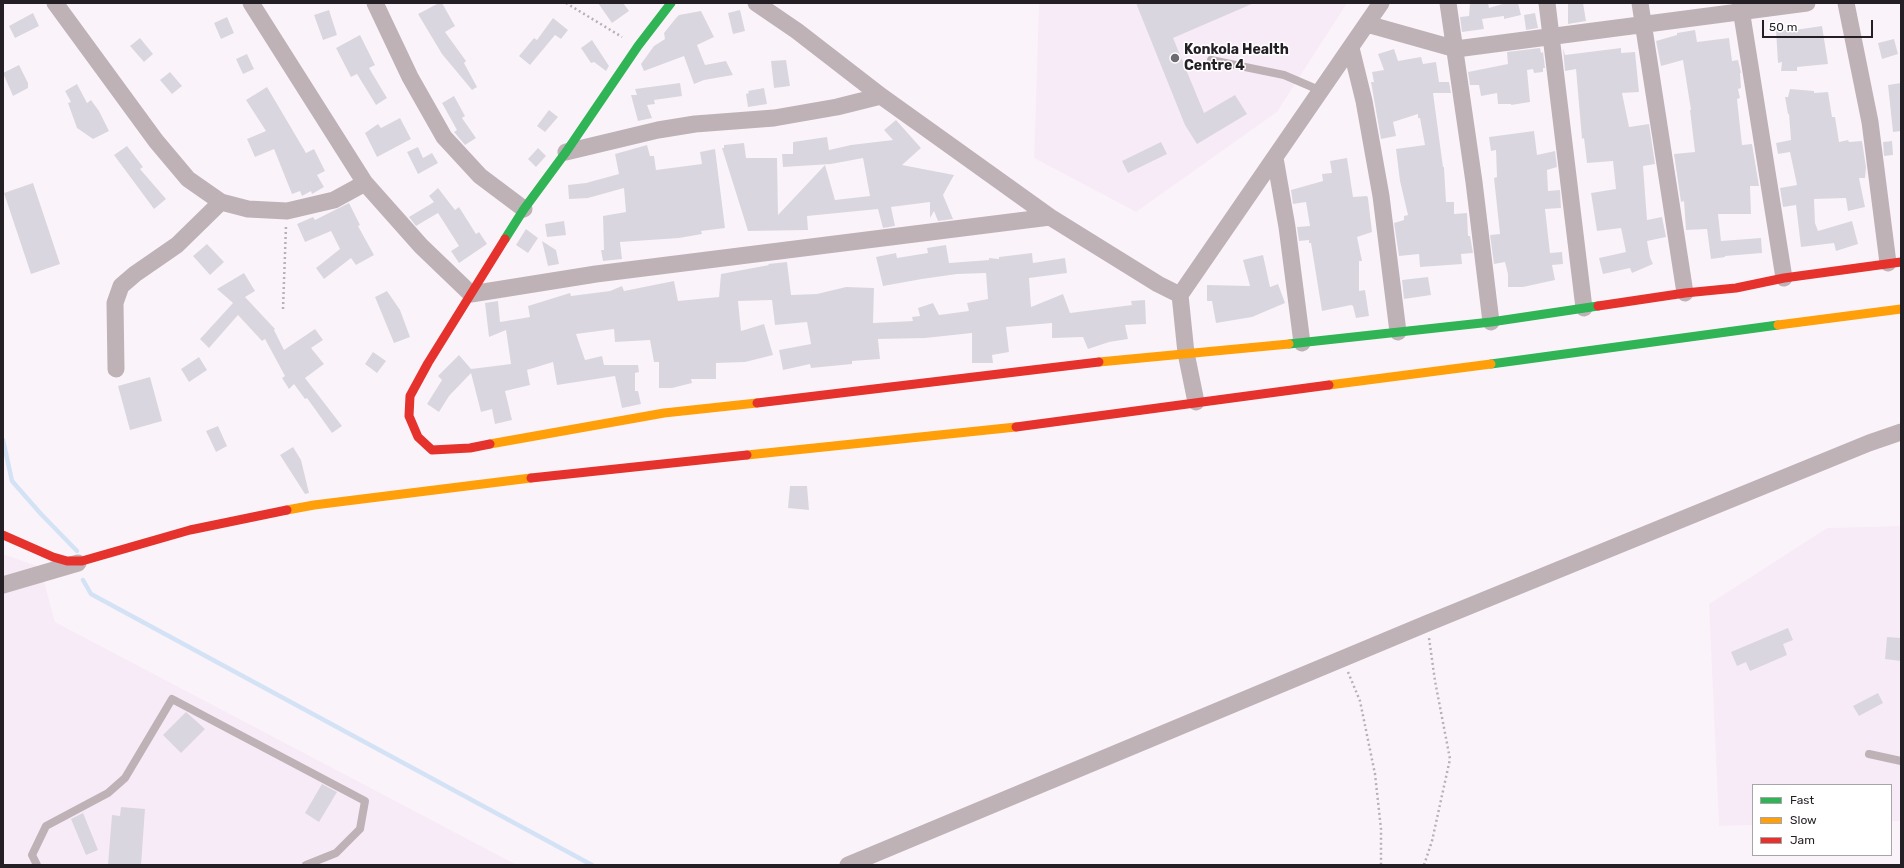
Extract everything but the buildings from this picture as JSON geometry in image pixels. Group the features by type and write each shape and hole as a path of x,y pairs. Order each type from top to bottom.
{"street":[{"path":"55,3 107,76 165,152 188,179 221,202 248,209 287,211 334,200 365,183"},
{"path":"251,3 365,183 421,246 471,294"},
{"path":"375,3 410,77 444,137 480,176 524,209"},
{"path":"671,3 638,46 566,152 524,209 428,363 410,396 409,416 418,437 432,450 470,448 664,413 906,386 1138,357 1302,343 1491,322 1685,292 1736,288 1784,278 1895,263 1858,53 1846,3"},
{"path":"756,3 797,31 881,96 1050,217 1158,284 1180,294"},
{"path":"1196,402 1186,353 1180,294 1275,158 1319,90 1351,48 1380,3"},
{"path":"1448,3 1456,49 1491,322"},
{"path":"1547,3 1550,38 1584,308"},
{"path":"1640,3 1685,292"},
{"path":"1367,24 1456,49 1643,25 1741,7 1807,3"},
{"path":"1741,7 1784,278"},
{"path":"1351,48 1364,101 1381,196 1398,332"},
{"path":"566,152 658,130 695,124 774,118 837,107 881,96"},
{"path":"1275,158 1287,227 1302,343"},
{"path":"116,369 115,302 121,286 135,274 177,245 221,202"},
{"path":"471,294 596,274 1050,217"},
{"path":"3,585 190,530 314,505 587,471 1000,429 1901,309"},
{"path":"848,865 1428,623 1869,443 1901,432"},
{"path":"3,534 53,557 67,561 82,561"}],"lane":[{"path":"1211,60 1284,75 1319,90"},
{"path":"37,865 32,855 46,826 108,793 125,778 172,699 365,801 360,829 336,853 306,865"},
{"path":"1870,754 1901,761"}],"path":[{"path":"566,3 638,46"},
{"path":"283,309 287,211"},
{"path":"1424,865 1432,841 1450,759 1435,682 1428,623"},
{"path":"1343,658 1360,701 1375,774 1381,829 1381,865"}],"shaded area":[{"name":"Konkola Health Centre 4","path":"1039,3 1347,3 1277,112 1136,212 1034,158"},
{"path":"1901,526 1901,821 1892,821 1892,784 1752,784 1752,825 1719,826 1709,604 1827,528"},
{"path":"3,554 40,567 55,622 517,865 3,865"}],"waterway":[{"path":"3,440 12,481 41,514 77,551"},
{"path":"83,580 91,594 592,865"}],"traffic: fast":[{"path":"505,239 524,209 566,152 638,46 671,3"},
{"path":"1289,344 1491,322 1598,306"},
{"path":"1491,364 1778,325"}],"traffic: slow":[{"path":"1778,325 1901,309"},
{"path":"1099,362 1289,344"},
{"path":"1329,385 1491,364"},
{"path":"490,444 664,413 757,403"},
{"path":"747,455 1016,427"},
{"path":"287,510 314,505 531,478"}],"traffic: jam":[{"path":"490,444 470,448 432,450 418,437 409,416 410,396 428,363 505,239"},
{"path":"1598,306 1685,293 1736,288 1784,278 1901,262"},
{"path":"757,403 1099,362"},
{"path":"1016,427 1329,385"},
{"path":"531,478 747,455"},
{"path":"3,535 53,557 67,561 82,561 190,530 287,510"}],"place":[{"name":"Konkola Health Centre 4","path":"1175,58"}]}
